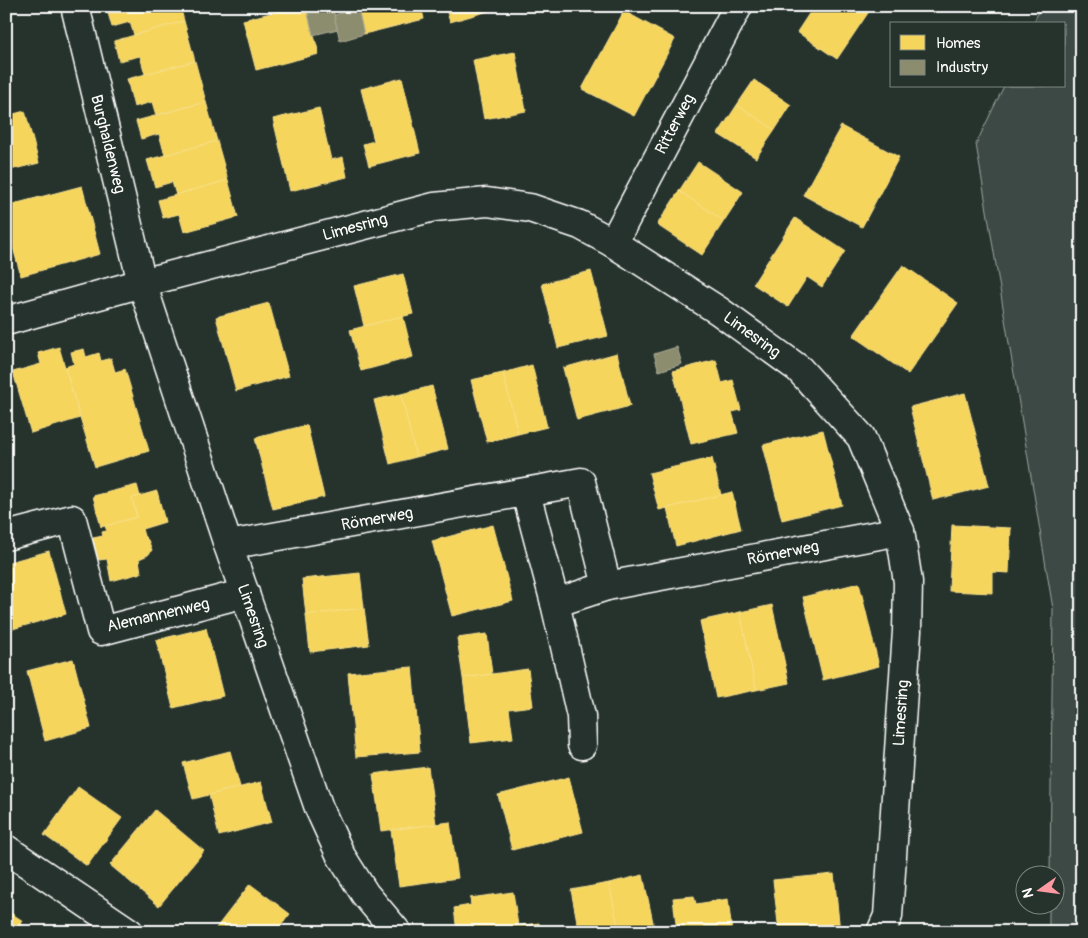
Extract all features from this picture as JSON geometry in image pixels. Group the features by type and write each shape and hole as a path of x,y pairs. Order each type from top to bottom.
{"street":[{"name":"Burghaldenweg","path":"75,6 142,283"},
{"name":"Ritterweg","path":"613,243 738,6"},
{"name":"Limesring","path":"6,321 142,283 434,207 487,202 530,208 580,225 613,243 719,311 799,369 861,437 900,531 908,582 907,631 888,916 880,932"},
{"name":"Limesring","path":"142,283 228,544 319,808 341,856 365,894 397,932"},
{"name":"Römerweg","path":"228,544 581,482 607,586"},
{"path":"526,493 555,603 581,716 582,745"},
{"name":"Alemannenweg","path":"6,536 72,519 101,631 245,593"},
{"name":"Römerweg","path":"555,603 607,586 900,531"},
{"path":"6,849 129,932"}],"shaded area":[{"path":"1041,6 1082,6 1082,932 1049,932 1049,916 1066,916 1066,866 1050,866 1053,609 976,144 1003,88 1066,88 1066,22 1034,22"}],"building: Homes":[{"path":"106,6 180,6 184,21 134,35 130,22 112,27"},
{"path":"298,6 306,6 319,54 256,70 243,20"},
{"path":"357,6 421,6 424,19 364,34"},
{"path":"445,6 506,6 450,22"},
{"path":"814,6 872,7 837,59 797,32"},
{"path":"624,11 675,39 634,116 582,89"},
{"path":"184,21 195,61 145,74 140,56 119,61 114,41"},
{"path":"515,52 526,111 484,119 473,60"},
{"path":"195,61 206,102 156,115 152,102 134,107 127,79"},
{"path":"402,78 420,153 369,166 363,144 374,141 361,89"},
{"path":"754,80 791,105 775,130 737,105"},
{"path":"206,102 217,141 165,155 159,134 141,139 136,121"},
{"path":"737,105 775,130 756,158 718,134"},
{"path":"319,108 331,160 343,157 347,177 290,191 273,119"},
{"path":"25,111 39,163 6,171 6,116"},
{"path":"841,126 899,157 862,227 803,195"},
{"path":"217,141 228,180 176,195 172,182 155,187 147,160"},
{"path":"698,162 743,192 724,221 679,191"},
{"path":"228,180 238,217 184,232 179,214 163,218 158,200"},
{"path":"82,186 100,254 21,276 6,223 6,206"},
{"path":"679,191 724,221 702,255 657,225"},
{"path":"795,218 845,251 822,287 807,277 788,307 753,284"},
{"path":"903,265 958,303 908,374 853,336"},
{"path":"591,271 608,336 558,348 542,284"},
{"path":"403,274 413,314 364,326 354,286"},
{"path":"269,303 289,376 236,391 216,317"},
{"path":"403,316 413,357 361,371 350,330"},
{"path":"59,347 80,418 31,433 13,372 41,364 38,353"},
{"path":"84,349 86,357 99,353 101,361 111,358 115,372 125,369 149,451 95,467 65,367 74,364 71,352"},
{"path":"617,353 630,406 577,420 563,368"},
{"path":"716,360 722,383 733,380 741,410 732,412 738,433 691,444 673,371"},
{"path":"532,365 547,427 518,434 503,373"},
{"path":"503,373 518,434 487,442 471,380"},
{"path":"432,386 448,449 416,457 401,394"},
{"path":"965,393 989,486 933,500 910,407"},
{"path":"401,394 416,457 390,464 374,400"},
{"path":"307,425 324,497 273,509 255,438"},
{"path":"823,430 842,505 782,520 763,445"},
{"path":"712,458 721,495 659,510 649,473"},
{"path":"137,485 140,496 132,498 137,517 101,527 93,496"},
{"path":"157,491 165,522 142,529 152,550 148,555 139,559 141,573 111,581 107,559 99,560 93,538 103,536 102,532 107,531 105,526 137,517 132,498"},
{"path":"732,492 741,529 676,546 667,508"},
{"path":"493,525 513,601 452,616 432,541"},
{"path":"952,525 1011,528 1009,573 993,572 993,593 949,591"},
{"path":"49,551 66,614 9,630 6,621 6,563"},
{"path":"360,573 364,608 306,615 302,579"},
{"path":"859,583 879,666 823,680 803,597"},
{"path":"772,605 789,683 756,690 740,612"},
{"path":"364,608 369,645 310,652 306,615"},
{"path":"740,612 756,690 716,698 700,621"},
{"path":"206,628 223,696 173,708 156,640"},
{"path":"487,634 492,674 463,678 457,638"},
{"path":"73,659 91,728 45,741 27,671"},
{"path":"412,667 420,752 356,757 348,673"},
{"path":"528,669 533,706 509,709 513,738 471,743 463,678"},
{"path":"230,751 240,787 193,799 183,763"},
{"path":"428,767 436,824 381,831 373,774"},
{"path":"569,777 583,832 512,850 498,795"},
{"path":"261,782 272,822 219,836 209,795"},
{"path":"78,787 122,818 87,866 44,835"},
{"path":"155,810 204,851 159,906 110,865"},
{"path":"450,822 458,878 399,886 391,830"},
{"path":"834,874 840,932 779,932 773,880"},
{"path":"643,875 655,932 619,932 609,883"},
{"path":"609,883 619,932 579,932 571,890"},
{"path":"250,884 290,914 276,932 213,932"},
{"path":"513,892 518,926 481,932 457,932 454,908 471,905 470,898"},
{"path":"694,896 696,904 728,899 732,932 677,932 673,898"},
{"path":"6,910 23,921 15,932 6,932"},
{"path":"539,923 540,932 481,932 518,926"}],"building: Industry":[{"path":"306,6 332,6 338,29 313,35"},
{"path":"358,8 364,34 340,41 334,15"},
{"path":"677,347 682,364 659,371 654,354"}]}
